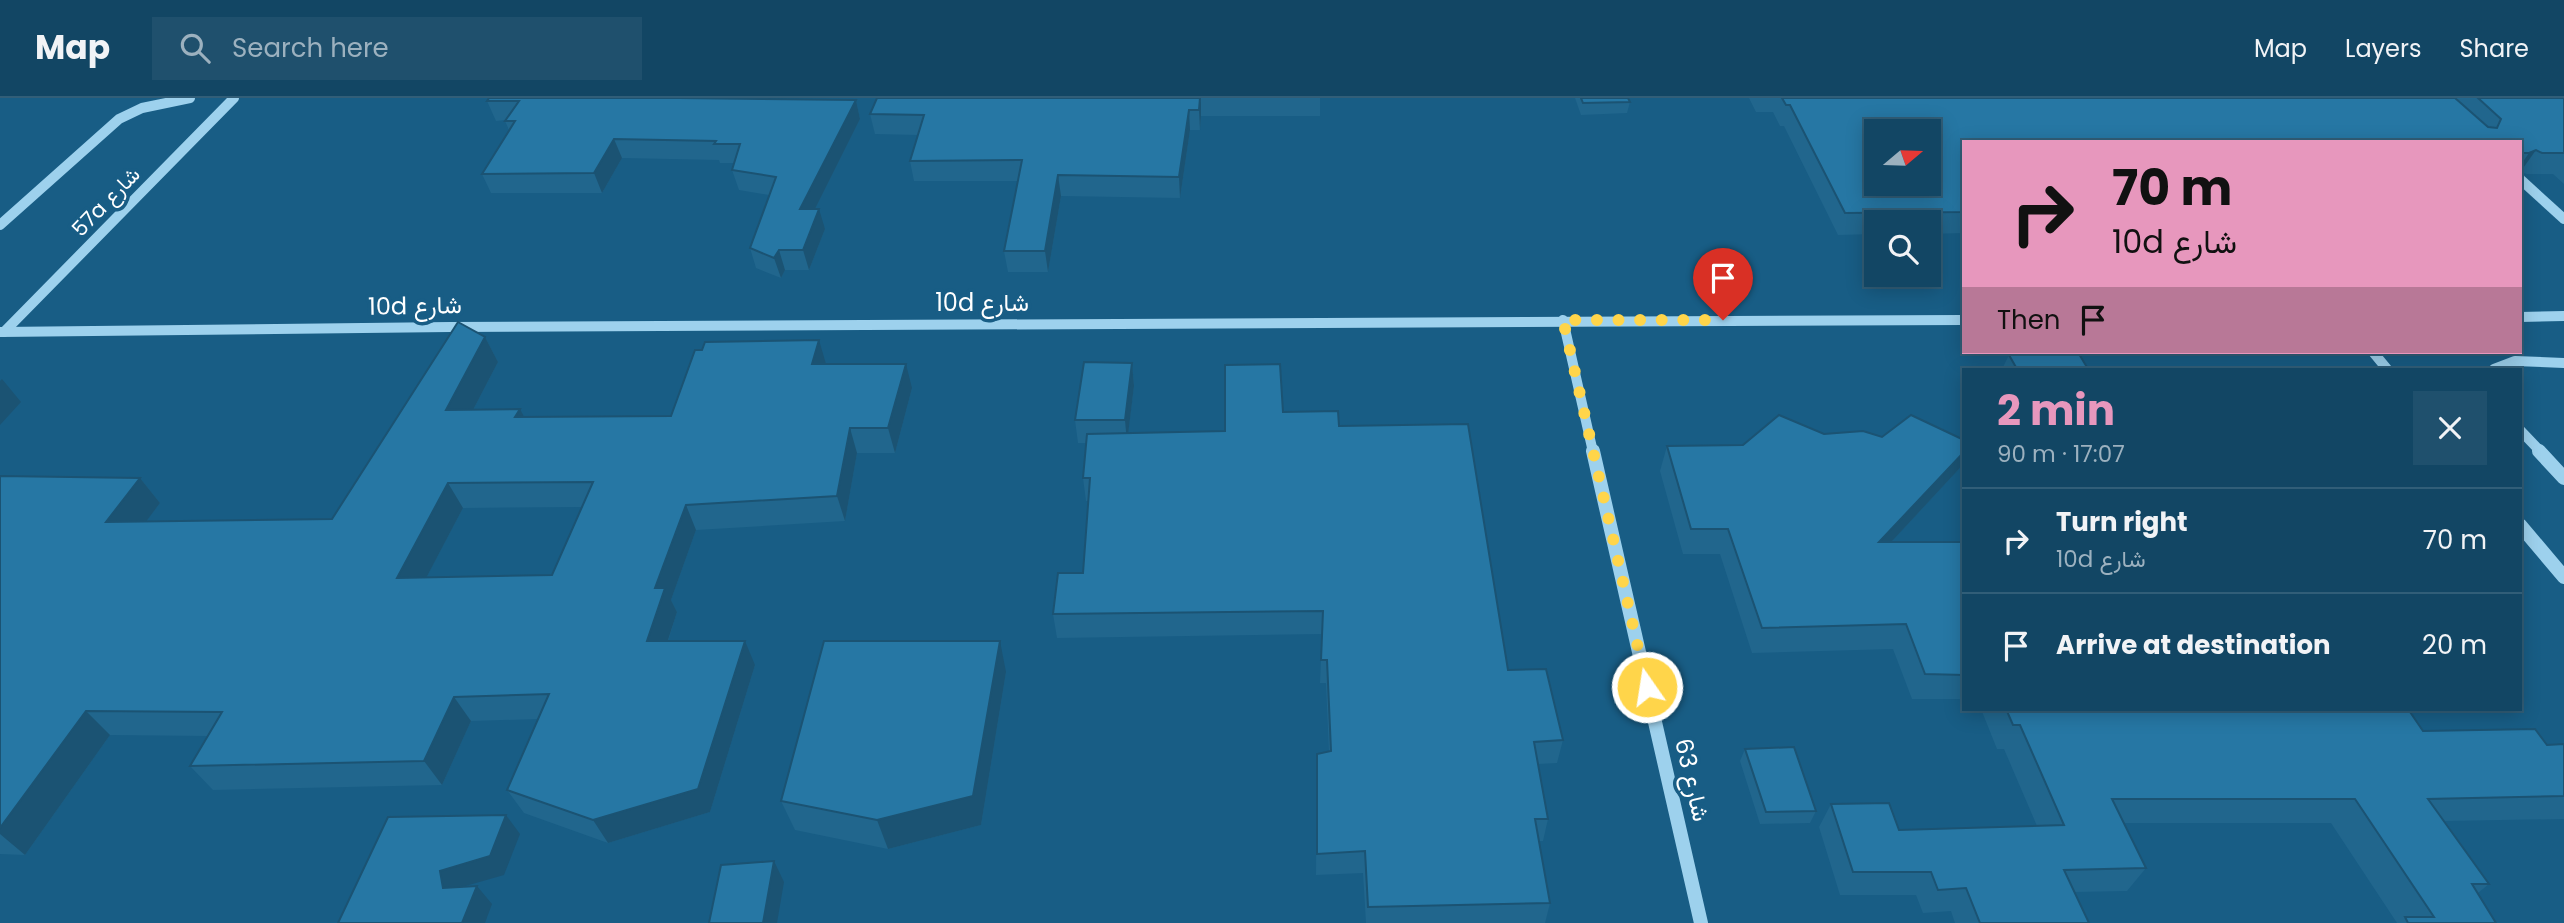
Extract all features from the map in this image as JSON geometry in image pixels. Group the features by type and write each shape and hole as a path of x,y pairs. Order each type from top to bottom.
{"street":[{"path":"0,225 119,119 142,108 190,98"},
{"name":"57a شارع","path":"2,332 234,98"},
{"path":"2522,181 2564,219"},
{"path":"2522,317 2564,316"},
{"name":"10d شارع","path":"2,332 1563,320 1962,320"},
{"name":"شارع 63","path":"1563,320 1701,923"},
{"path":"2374,354 2386,368"},
{"path":"2497,368 2515,361 2564,363"},
{"path":"2522,432 2564,478"},
{"path":"2522,527 2564,577"}],"building":[{"path":"489,98 856,100 800,209 819,209 803,250 779,250 774,258 750,248 776,177 732,170 740,144 614,139 594,173 482,174 515,121 505,121 519,101 487,101"},
{"path":"877,98 1200,98 1199,110 1189,110 1179,177 1058,175 1045,251 1004,251 1022,160 910,161 924,115 870,114"},
{"path":"1581,98 1628,98 1630,102 1583,103"},
{"path":"1782,98 2455,98 2488,127 2497,128 2501,119 2478,98 2564,98 2564,153 2542,153 2536,150 2522,153 2522,140 1962,140 1962,212 1864,210 1864,213 1845,213 1790,105 1786,105"},
{"path":"458,322 485,337 446,410 520,409 515,417 671,416 695,350 702,350 705,342 819,340 812,364 906,364 888,428 850,428 837,496 686,505 655,588 665,588 647,641 745,641 698,789 593,820 507,790 549,694 454,697 424,761 190,766 222,712 86,711 0,828 0,476 140,478 106,522 332,519","holes":["593,482 552,575 397,578 448,483"]},
{"path":"2079,354 2087,368 2016,368 2009,355"},
{"path":"1084,362 1132,363 1125,420 1075,420"},
{"path":"1280,364 1283,412 1338,411 1339,426 1468,424 1508,670 1546,669 1563,740 1534,742 1548,819 1535,819 1550,903 1368,907 1365,851 1317,854 1317,754 1331,751 1327,660 1321,660 1323,611 1053,614 1058,573 1083,573 1090,478 1083,478 1087,434 1225,431 1225,365"},
{"path":"1779,415 1824,434 1863,431 1882,437 1911,415 1962,439 1962,454 1879,542 1962,542 1962,675 1925,674 1906,624 1762,628 1728,529 1691,529 1667,446 1743,445"},
{"path":"824,641 1000,641 973,796 877,820 781,801"},
{"path":"2007,711 2409,711 2423,731 2535,729 2547,745 2564,744 2564,796 2428,799 2489,884 2472,884 2496,923 2408,923 2405,917 2434,917 2355,799 2112,799 2146,868 2064,870 2089,923 1980,923 1966,888 1938,890 1931,872 1853,872 1831,804 1889,803 1899,830 2064,825 2020,725 2013,725"},
{"path":"1794,747 1816,811 1766,812 1745,749"},
{"path":"506,815 490,856 440,871 443,888 477,886 462,923 338,923 388,817"},
{"path":"774,861 763,923 709,923 721,865"}],"route":[{"path":"1647,687 1563,320 1723,320"}]}
